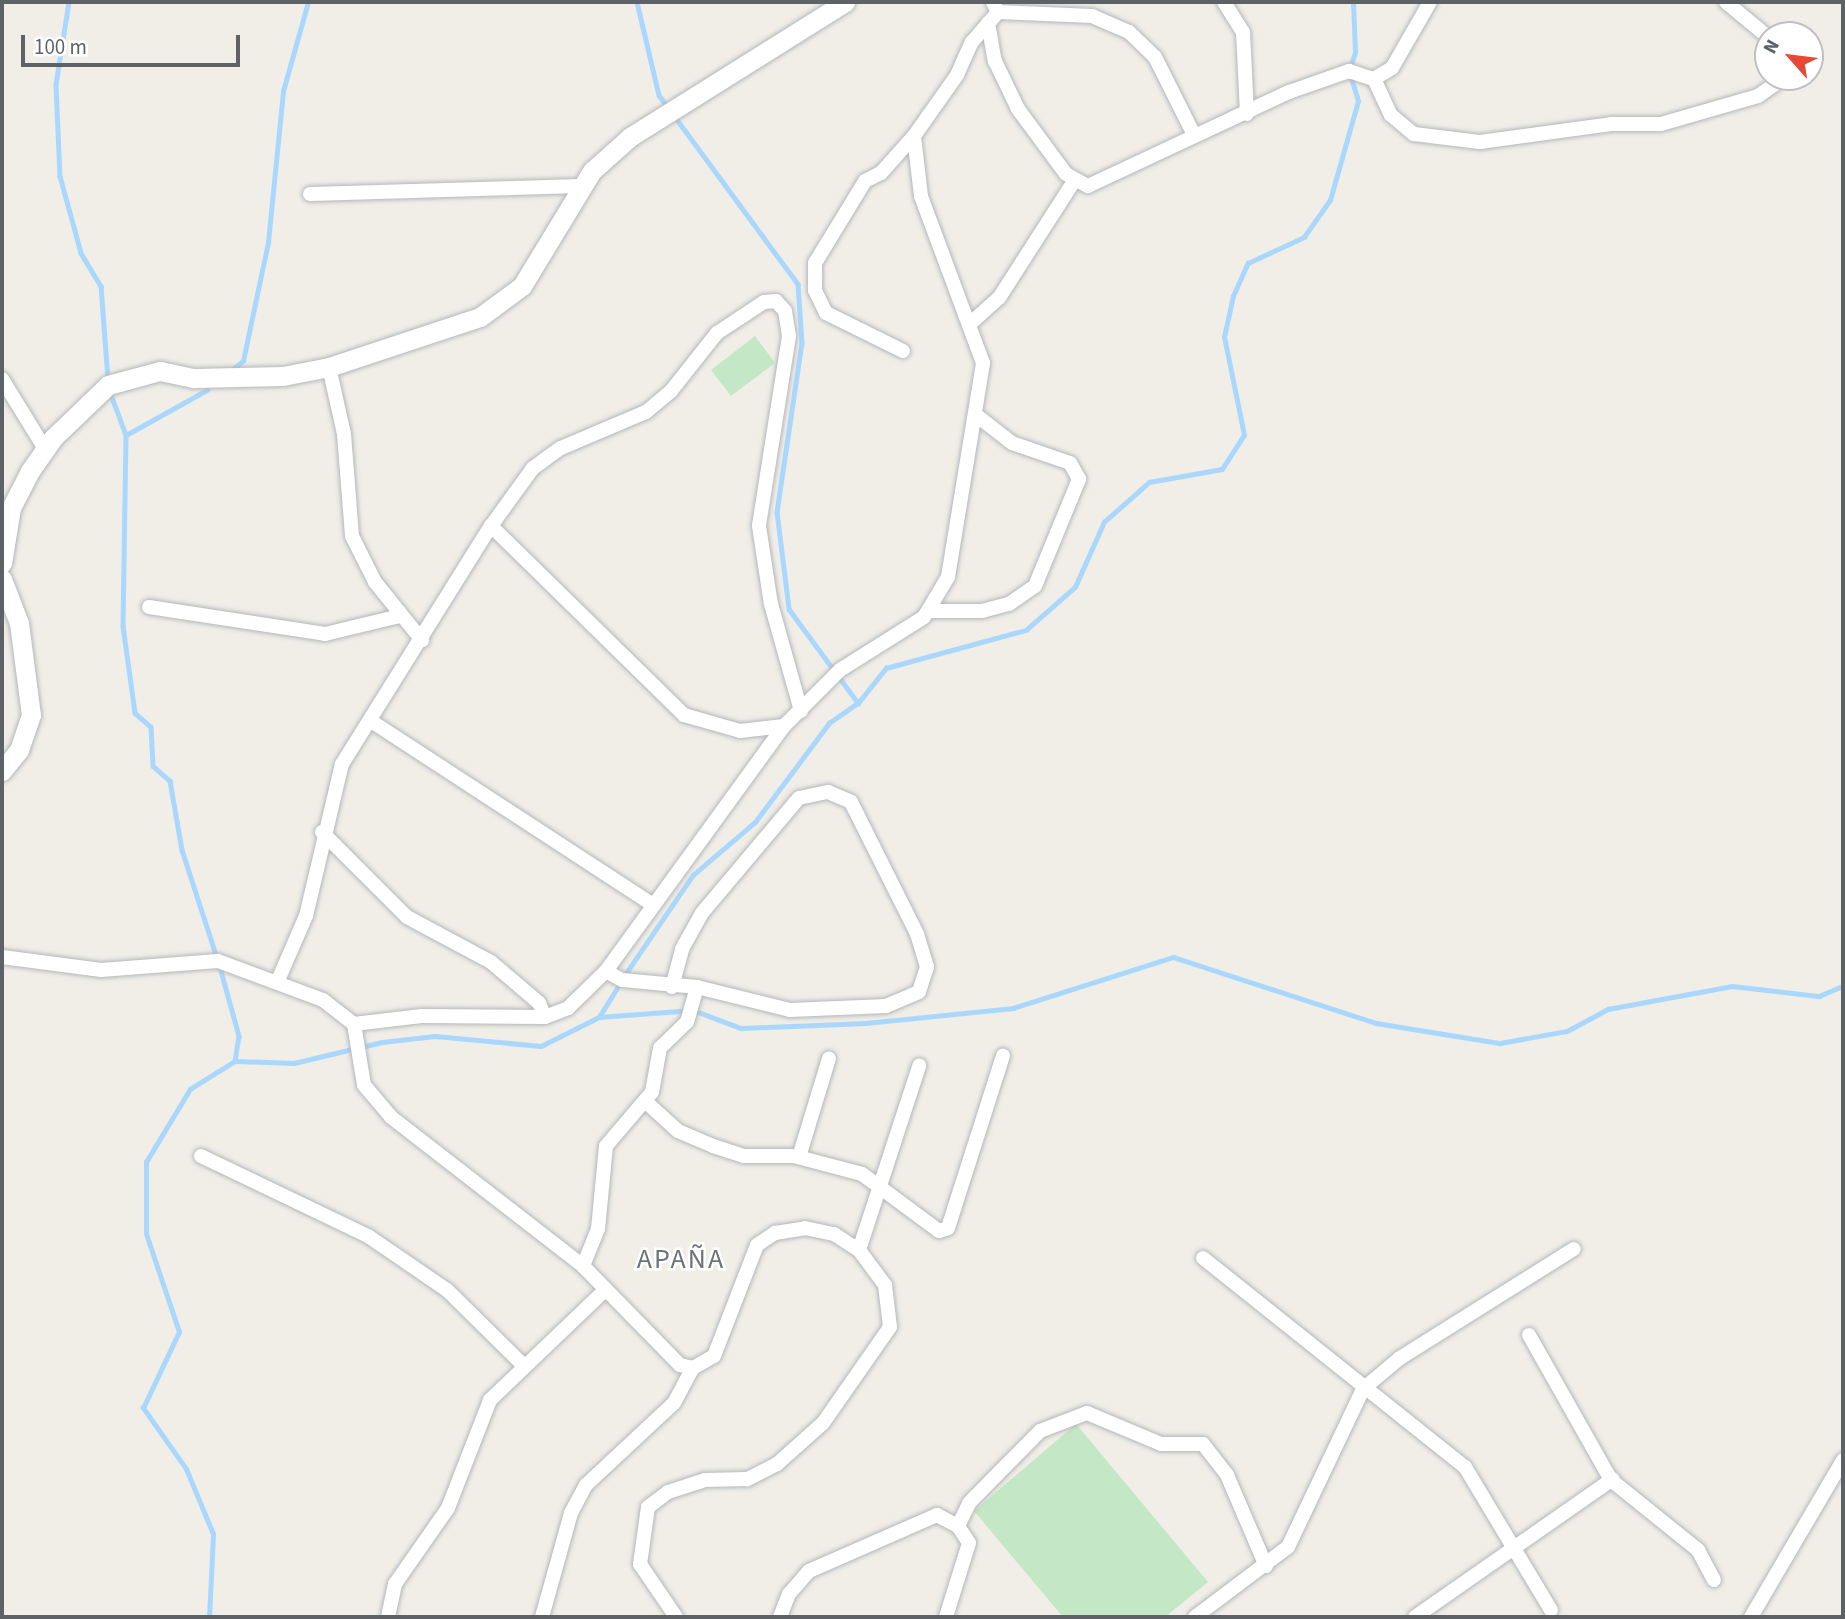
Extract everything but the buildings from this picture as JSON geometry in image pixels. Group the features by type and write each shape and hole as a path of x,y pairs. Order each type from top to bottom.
{"main road":[{"path":"2,563 6,505 45,449 83,404 134,375 160,371 250,380 329,367 500,306 541,259 582,186 647,128 673,106 695,98 845,2"},
{"path":"2,579 21,634 31,715 19,750 2,771"}],"street":[{"path":"1224,2 1243,32 1247,114"},
{"path":"1374,79 1392,68 1430,2"},
{"path":"1726,2 1754,25"},
{"path":"993,12 1083,15 1129,32 1155,57 1194,135"},
{"path":"993,12 1003,84 1074,181 1088,187 1194,135 1349,71 1374,79 1405,129 1480,142 1611,124 1661,124 1758,96 1765,91"},
{"path":"903,351 826,313 816,290 815,263 864,181 881,173 914,136 993,12"},
{"path":"2,957 101,971 218,961 279,978 354,1024 422,1016 545,1017 568,1008 606,971 650,903 784,726 840,670 913,629 928,611 948,577 983,363 972,322 921,196 914,136"},
{"path":"972,322 999,298 1074,181"},
{"path":"310,194 582,186"},
{"path":"279,978 306,916 322,832 342,764 491,526 533,468 561,448 646,412 728,324 776,301 785,311 789,336 786,373 759,526 771,604 801,711"},
{"path":"329,367 341,415 352,536 400,616 422,640"},
{"path":"2,379 45,449"},
{"path":"928,611 982,611 1009,604 1035,586 1079,479 1070,463 1012,443 976,415"},
{"path":"491,526 684,715 740,731 784,726"},
{"path":"149,607 325,634 400,616"},
{"path":"371,721 650,903"},
{"path":"606,971 622,980 790,1010 886,1006 919,992 927,967 917,934 850,802 828,792 799,798 702,913 681,949 672,987"},
{"path":"322,832 407,917 491,962 539,1003 545,1017"},
{"path":"583,1266 598,1229 606,1146 645,1101 660,1048 687,1022 696,992"},
{"path":"354,1024 364,1085 391,1117 583,1266 659,1350 694,1368"},
{"path":"645,1101 678,1131 713,1146 743,1156 799,1157 880,1185 939,1231 948,1228 1003,1056"},
{"path":"799,1157 829,1058"},
{"path":"859,1251 919,1066"},
{"path":"201,1156 368,1236 447,1290 524,1366"},
{"path":"542,1617 571,1513 586,1485 674,1403 694,1368 714,1356 757,1245 775,1233 805,1228 834,1234 859,1251 885,1285 890,1327 823,1423 777,1464 747,1479 705,1480 668,1492 648,1507 640,1564 676,1617"},
{"path":"1195,1617 1266,1566 1306,1521 1363,1389 1400,1358 1574,1249"},
{"path":"1203,1258 1363,1389 1465,1467 1551,1610"},
{"path":"388,1617 396,1584 453,1497 473,1454 479,1420 524,1366 604,1291"},
{"path":"1529,1335 1582,1436 1632,1503 1698,1550 1714,1580"},
{"path":"958,1526 969,1503 1040,1431 1087,1413 1161,1444 1203,1444 1227,1475 1266,1566"},
{"path":"1751,1617 1843,1460"},
{"path":"1415,1617 1511,1547 1552,1528 1614,1479"},
{"path":"780,1617 789,1594 809,1571 859,1544 937,1515 958,1526 969,1543 946,1617"}],"green space":[{"path":"755,336 775,363 731,396 711,370"},
{"path":"1076,1424 1208,1582 1165,1617 1063,1617 974,1511"}],"waterway":[{"path":"69,2 56,85 60,176 81,253 101,286 108,380"},
{"path":"234,368 243,361 268,242 283,91 308,2"},
{"path":"637,2 659,95 668,107"},
{"path":"624,976 693,875 755,822 829,723 858,703 886,668 1026,630 1075,587 1104,522 1149,482 1222,469 1244,435 1224,337 1233,296 1248,263 1304,237 1330,200 1358,101 1349,71 1355,52 1353,2"},
{"path":"673,114 798,284 802,343 777,512 789,609 858,703"},
{"path":"126,435 207,390"},
{"path":"110,392 126,435 123,626 135,713 151,727 153,766 170,781 182,850 217,958"},
{"path":"599,1017 693,1010 741,1028 866,1023 1013,1008 1173,957 1376,1023 1500,1043 1567,1031 1608,1009 1732,986 1819,996 1843,986"},
{"path":"220,967 239,1036 235,1061"},
{"path":"209,1617 213,1534 186,1469 143,1408 179,1332 146,1234 146,1162 190,1089 235,1061 294,1063 382,1042 435,1036 541,1046 599,1017 620,983"}],"district":[{"name":"APAÑA","path":"681,1259"}]}
